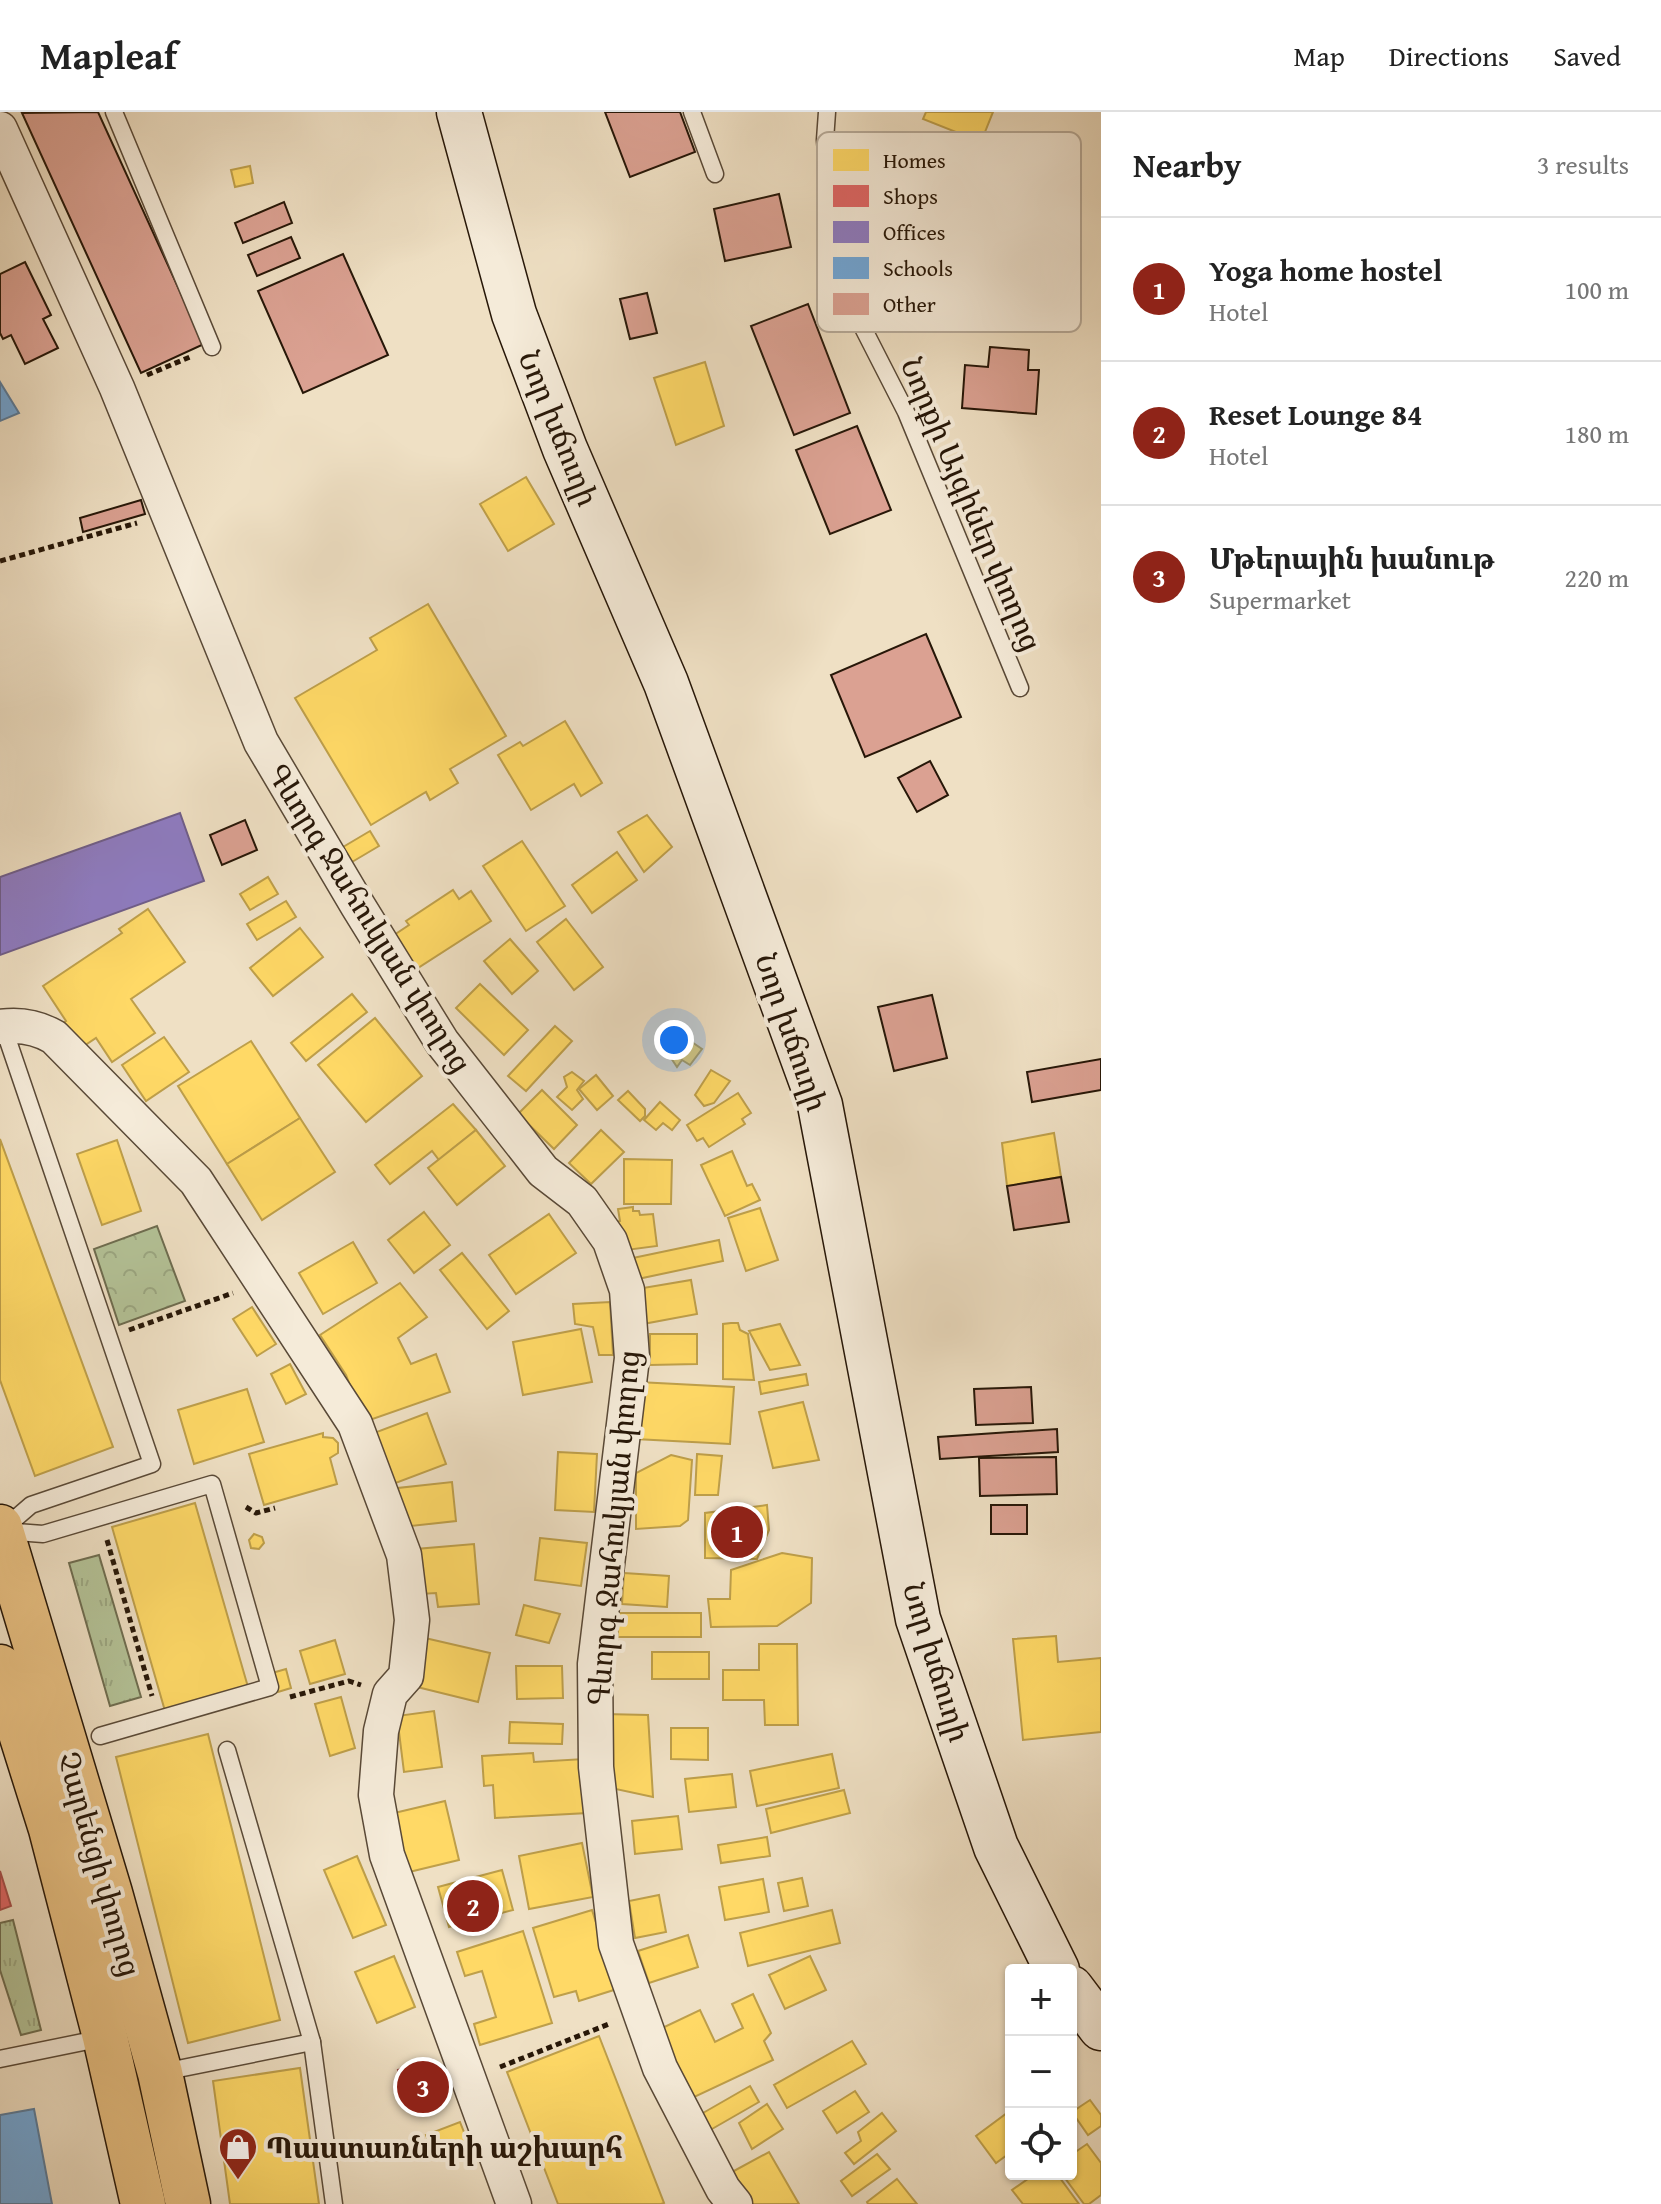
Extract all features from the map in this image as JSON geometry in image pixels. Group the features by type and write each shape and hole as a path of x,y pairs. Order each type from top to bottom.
{"main road":[{"name":"Նոր խճուղի","path":"459,112 514,314 565,449 666,683 820,1105 918,1619 996,1847 1054,1964"},
{"name":"Չարենցի փողոց","path":"1,1529 110,1893 160,2073 188,2204"},
{"name":"Չարենցի փողոց","path":"0,1667 51,1829 105,2037 143,2204"},
{"path":"1077,1996 1101,2028"}],"street":[{"name":"Գևորգ Ջահուկյան փողոց","path":"0,129 117,388 261,742 442,1042 543,1171 582,1201 610,1241 627,1290 632,1358 595,1664 596,1767 616,1944 660,2068 723,2189 735,2204"},
{"path":"1,1026 40,1029 54,1037 196,1181 355,1424 404,1555 412,1620 406,1676 390,1694 381,1731 376,1795 387,1855 514,2204"}],"lane":[{"path":"114,112 212,347"},
{"path":"692,112 715,174"},
{"name":"Նորքի Այգիներ փողոց","path":"826,132 827,112"},
{"name":"Նորքի Այգիներ փողոց","path":"865,332 906,412 1020,688"},
{"path":"1,1026 152,1464 31,1505 1,1529"},
{"path":"1,1529 43,1534 212,1484 270,1687 100,1736"},
{"path":"227,1750 312,2042 334,2204"},
{"path":"0,2059 105,2037"},
{"path":"160,2073 312,2042"}],"path":[{"path":"117,388 212,347"},
{"path":"0,561 169,514"},
{"path":"109,1336 264,1283"},
{"path":"241,1493 246,1508 256,1513 275,1508"},
{"path":"105,1530 156,1711"},
{"path":"468,2080 640,2012"}],"green space":[{"path":"157,1226 185,1301 119,1325 94,1249"},
{"path":"99,1555 141,1697 110,1706 69,1563"},
{"path":"13,1920 41,2030 21,2035 0,1970 0,1923"}],"building: Homes":[{"path":"926,112 993,112 985,132 956,132 923,119"},
{"path":"250,166 253,183 235,187 231,170"},
{"path":"705,362 724,426 676,445 654,378"},
{"path":"526,477 554,524 508,551 480,504"},
{"path":"428,604 506,736 450,769 458,783 430,800 426,792 371,825 295,698 377,650 370,638"},
{"path":"565,721 602,783 581,796 574,784 531,810 498,755 520,742 523,746"},
{"path":"647,815 672,847 644,872 618,832"},
{"path":"370,831 379,846 352,862 343,847"},
{"path":"522,841 565,906 526,931 483,866"},
{"path":"617,852 637,880 592,913 572,885"},
{"path":"268,877 278,894 250,910 240,894"},
{"path":"453,890 459,899 471,891 491,921 407,975 385,941 409,925 406,921"},
{"path":"286,901 296,917 257,940 247,924"},
{"path":"148,909 185,962 131,999 155,1033 112,1062 96,1038 75,1052 57,1027 66,1021 43,986 122,933 119,929"},
{"path":"566,919 603,967 574,990 537,942"},
{"path":"300,928 323,957 273,996 250,968"},
{"path":"510,939 538,971 512,994 484,961"},
{"path":"480,984 528,1030 504,1055 456,1008"},
{"path":"352,994 367,1012 306,1061 291,1043"},
{"path":"375,1018 422,1076 366,1122 318,1065"},
{"path":"555,1026 572,1041 526,1091 508,1076"},
{"path":"680,1034 702,1049 690,1065 682,1060 677,1067 667,1052"},
{"path":"164,1037 189,1072 146,1101 122,1065"},
{"path":"251,1041 300,1118 227,1164 178,1086"},
{"path":"711,1070 730,1081 714,1103 704,1106 695,1095"},
{"path":"572,1072 584,1081 577,1090 583,1099 572,1110 557,1097 567,1087 564,1077"},
{"path":"596,1075 613,1096 597,1110 579,1089"},
{"path":"542,1090 577,1125 554,1149 518,1114"},
{"path":"628,1091 645,1109 645,1116 640,1121 618,1100"},
{"path":"738,1093 751,1113 742,1119 745,1124 709,1147 703,1138 697,1141 687,1125"},
{"path":"660,1102 680,1120 672,1130 663,1123 656,1130 644,1120"},
{"path":"453,1104 476,1130 439,1160 432,1151 390,1184 375,1165"},
{"path":"300,1118 335,1172 262,1220 227,1164"},
{"path":"476,1130 505,1166 457,1205 428,1168"},
{"path":"601,1130 624,1152 591,1184 569,1163"},
{"path":"1054,1133 1061,1177 1007,1186 1002,1143"},
{"path":"0,1139 113,1447 35,1476 0,1380"},
{"path":"117,1140 141,1211 102,1225 77,1154"},
{"path":"732,1151 747,1186 752,1184 760,1200 725,1216 701,1165"},
{"path":"624,1159 672,1160 671,1204 624,1204"},
{"path":"633,1207 633,1211 639,1211 640,1215 653,1214 657,1246 619,1251 615,1222 620,1221 618,1209"},
{"path":"760,1208 778,1260 746,1271 728,1218"},
{"path":"424,1212 450,1245 414,1273 388,1240"},
{"path":"549,1214 576,1253 516,1294 489,1255"},
{"path":"719,1240 723,1261 633,1280 628,1259"},
{"path":"353,1242 377,1283 323,1314 299,1273"},
{"path":"462,1253 509,1311 487,1329 440,1270"},
{"path":"691,1280 697,1314 643,1324 637,1289"},
{"path":"400,1283 427,1317 398,1338 411,1364 436,1354 450,1392 364,1422 346,1375 320,1335"},
{"path":"610,1302 613,1355 599,1355 593,1327 575,1324 573,1304"},
{"path":"252,1307 276,1344 257,1356 233,1319"},
{"path":"738,1323 740,1330 748,1334 754,1380 723,1379 723,1324"},
{"path":"780,1324 800,1365 770,1370 749,1331"},
{"path":"581,1329 592,1382 523,1395 513,1342"},
{"path":"650,1334 697,1334 697,1364 650,1365"},
{"path":"290,1364 306,1394 286,1404 271,1374"},
{"path":"806,1374 808,1385 761,1394 759,1382"},
{"path":"638,1382 734,1387 730,1444 635,1439"},
{"path":"247,1389 264,1442 194,1464 178,1410"},
{"path":"803,1402 819,1460 773,1468 759,1412"},
{"path":"427,1413 446,1464 393,1484 374,1433"},
{"path":"323,1433 323,1437 333,1438 338,1443 338,1453 330,1458 337,1484 264,1505 249,1454"},
{"path":"558,1452 597,1454 594,1512 555,1510"},
{"path":"697,1454 722,1456 718,1495 695,1495"},
{"path":"671,1455 692,1460 688,1520 680,1526 636,1529 636,1473"},
{"path":"452,1482 456,1521 402,1527 398,1488"},
{"path":"195,1503 248,1687 165,1711 112,1527"},
{"path":"767,1505 769,1530 757,1559 705,1558 705,1513"},
{"path":"254,1534 262,1537 264,1543 259,1549 251,1548 249,1540"},
{"path":"540,1538 587,1543 581,1586 535,1580"},
{"path":"474,1544 479,1604 438,1607 436,1593 420,1594 416,1549"},
{"path":"782,1553 812,1558 811,1603 777,1626 711,1627 708,1599 730,1599 731,1570"},
{"path":"624,1573 669,1576 667,1607 622,1604"},
{"path":"524,1605 560,1614 549,1643 516,1635"},
{"path":"618,1613 701,1613 701,1637 618,1637"},
{"path":"1056,1636 1058,1662 1101,1658 1101,1732 1023,1740 1013,1639"},
{"path":"425,1638 490,1653 478,1702 413,1686"},
{"path":"335,1640 345,1674 310,1684 300,1651"},
{"path":"759,1644 797,1644 798,1725 765,1725 764,1700 723,1700 723,1670 759,1670"},
{"path":"652,1652 709,1652 709,1679 652,1679"},
{"path":"516,1666 562,1666 563,1698 517,1699"},
{"path":"286,1669 291,1688 278,1692 272,1673"},
{"path":"341,1697 355,1748 330,1756 315,1704"},
{"path":"434,1711 442,1767 404,1772 397,1716"},
{"path":"604,1714 648,1715 653,1797 611,1788"},
{"path":"510,1722 563,1724 562,1744 509,1743"},
{"path":"671,1728 708,1728 708,1760 671,1759"},
{"path":"208,1734 280,2020 188,2043 116,1757"},
{"path":"533,1753 534,1762 584,1759 588,1813 495,1818 493,1785 484,1786 482,1756"},
{"path":"832,1754 839,1788 757,1806 750,1771"},
{"path":"732,1774 736,1807 689,1812 685,1779"},
{"path":"844,1790 850,1813 771,1833 766,1809"},
{"path":"445,1801 459,1860 405,1873 390,1814"},
{"path":"678,1816 682,1849 635,1854 632,1821"},
{"path":"767,1837 770,1856 721,1863 718,1845"},
{"path":"582,1843 593,1897 529,1909 519,1856"},
{"path":"357,1856 386,1925 353,1938 324,1870"},
{"path":"502,1870 513,1910 449,1927 438,1887"},
{"path":"802,1878 808,1906 784,1911 778,1883"},
{"path":"763,1879 769,1912 725,1920 719,1887"},
{"path":"659,1895 666,1932 635,1938 629,1901"},
{"path":"592,1910 617,1989 579,2001 576,1991 554,1997 533,1928"},
{"path":"832,1910 840,1943 748,1966 740,1933"},
{"path":"523,1931 552,2023 480,2045 474,2024 496,2017 482,1971 465,1976 457,1952"},
{"path":"688,1935 698,1967 649,1983 638,1951"},
{"path":"394,1956 415,2007 377,2023 355,1972"},
{"path":"810,1956 826,1990 785,2009 769,1975"},
{"path":"753,1994 771,2033 764,2041 773,2060 690,2099 658,2030 700,2010 715,2042 743,2028 732,2004"},
{"path":"599,2036 664,2203 558,2204 507,2072"},
{"path":"852,2041 866,2064 787,2108 774,2085"},
{"path":"300,2068 319,2204 230,2204 213,2081"},
{"path":"750,2086 759,2102 705,2133 696,2117"},
{"path":"855,2091 869,2112 837,2133 823,2111"},
{"path":"1090,2100 1101,2115 1101,2126 1088,2135 1077,2119 1077,2109"},
{"path":"767,2104 783,2129 752,2149 739,2123"},
{"path":"882,2113 896,2131 854,2164 845,2153 861,2141 858,2132"},
{"path":"1005,2114 1005,2156 996,2163 976,2136"},
{"path":"460,2122 469,2145 435,2157 426,2135"},
{"path":"1087,2144 1101,2163 1101,2195 1089,2204 1084,2204 1066,2180 1077,2180 1077,2151"},
{"path":"769,2152 799,2204 750,2204 732,2172"},
{"path":"877,2154 890,2169 852,2196 841,2181"},
{"path":"897,2179 917,2204 868,2204 867,2202"},
{"path":"1026,2180 1061,2180 1079,2204 1023,2204 1012,2190"}],"building: Shops":[{"path":"0,1871 11,1906 0,1910"},
{"path":"432,2060 444,2103 410,2112 398,2070"}],"building: Offices":[{"path":"180,813 204,881 0,955 0,877"}],"building: Schools":[{"path":"0,382 19,413 0,421"},
{"path":"34,2109 52,2204 0,2204 0,2115"}],"building: Other":[{"path":"98,112 204,344 141,373 22,113"},
{"path":"605,112 680,112 695,152 630,177"},
{"path":"779,194 791,247 725,261 714,209"},
{"path":"284,202 292,223 243,243 235,223"},
{"path":"291,237 300,258 257,276 248,255"},
{"path":"343,254 388,355 303,393 258,291"},
{"path":"25,262 51,315 43,319 58,348 25,364 11,335 3,339 0,333 0,274"},
{"path":"647,293 657,333 630,339 620,299"},
{"path":"808,304 850,413 794,435 751,326"},
{"path":"990,347 1029,350 1028,370 1039,370 1036,414 962,408 965,365 988,367"},
{"path":"857,426 891,510 830,534 796,450"},
{"path":"141,500 145,514 83,532 80,518"},
{"path":"926,634 961,717 865,757 831,675"},
{"path":"930,761 948,795 917,812 898,778"},
{"path":"245,820 257,850 222,865 210,835"},
{"path":"932,995 947,1058 894,1071 878,1007"},
{"path":"1101,1059 1101,1090 1032,1102 1027,1072"},
{"path":"1061,1177 1069,1222 1014,1230 1007,1186"},
{"path":"1031,1387 1033,1423 976,1425 974,1389"},
{"path":"1057,1429 1058,1452 940,1459 938,1437"},
{"path":"1056,1457 1057,1494 980,1496 979,1458"},
{"path":"991,1505 1027,1505 1027,1534 991,1534"}],"place":[{"name":"Yoga home hostel","path":"737,1532"},
{"name":"Reset Lounge 84","path":"473,1906"},
{"name":"Մթերային խանութ","path":"423,2087"},
{"name":"Պաստառների աշխարհ","path":"238,2181"}]}
